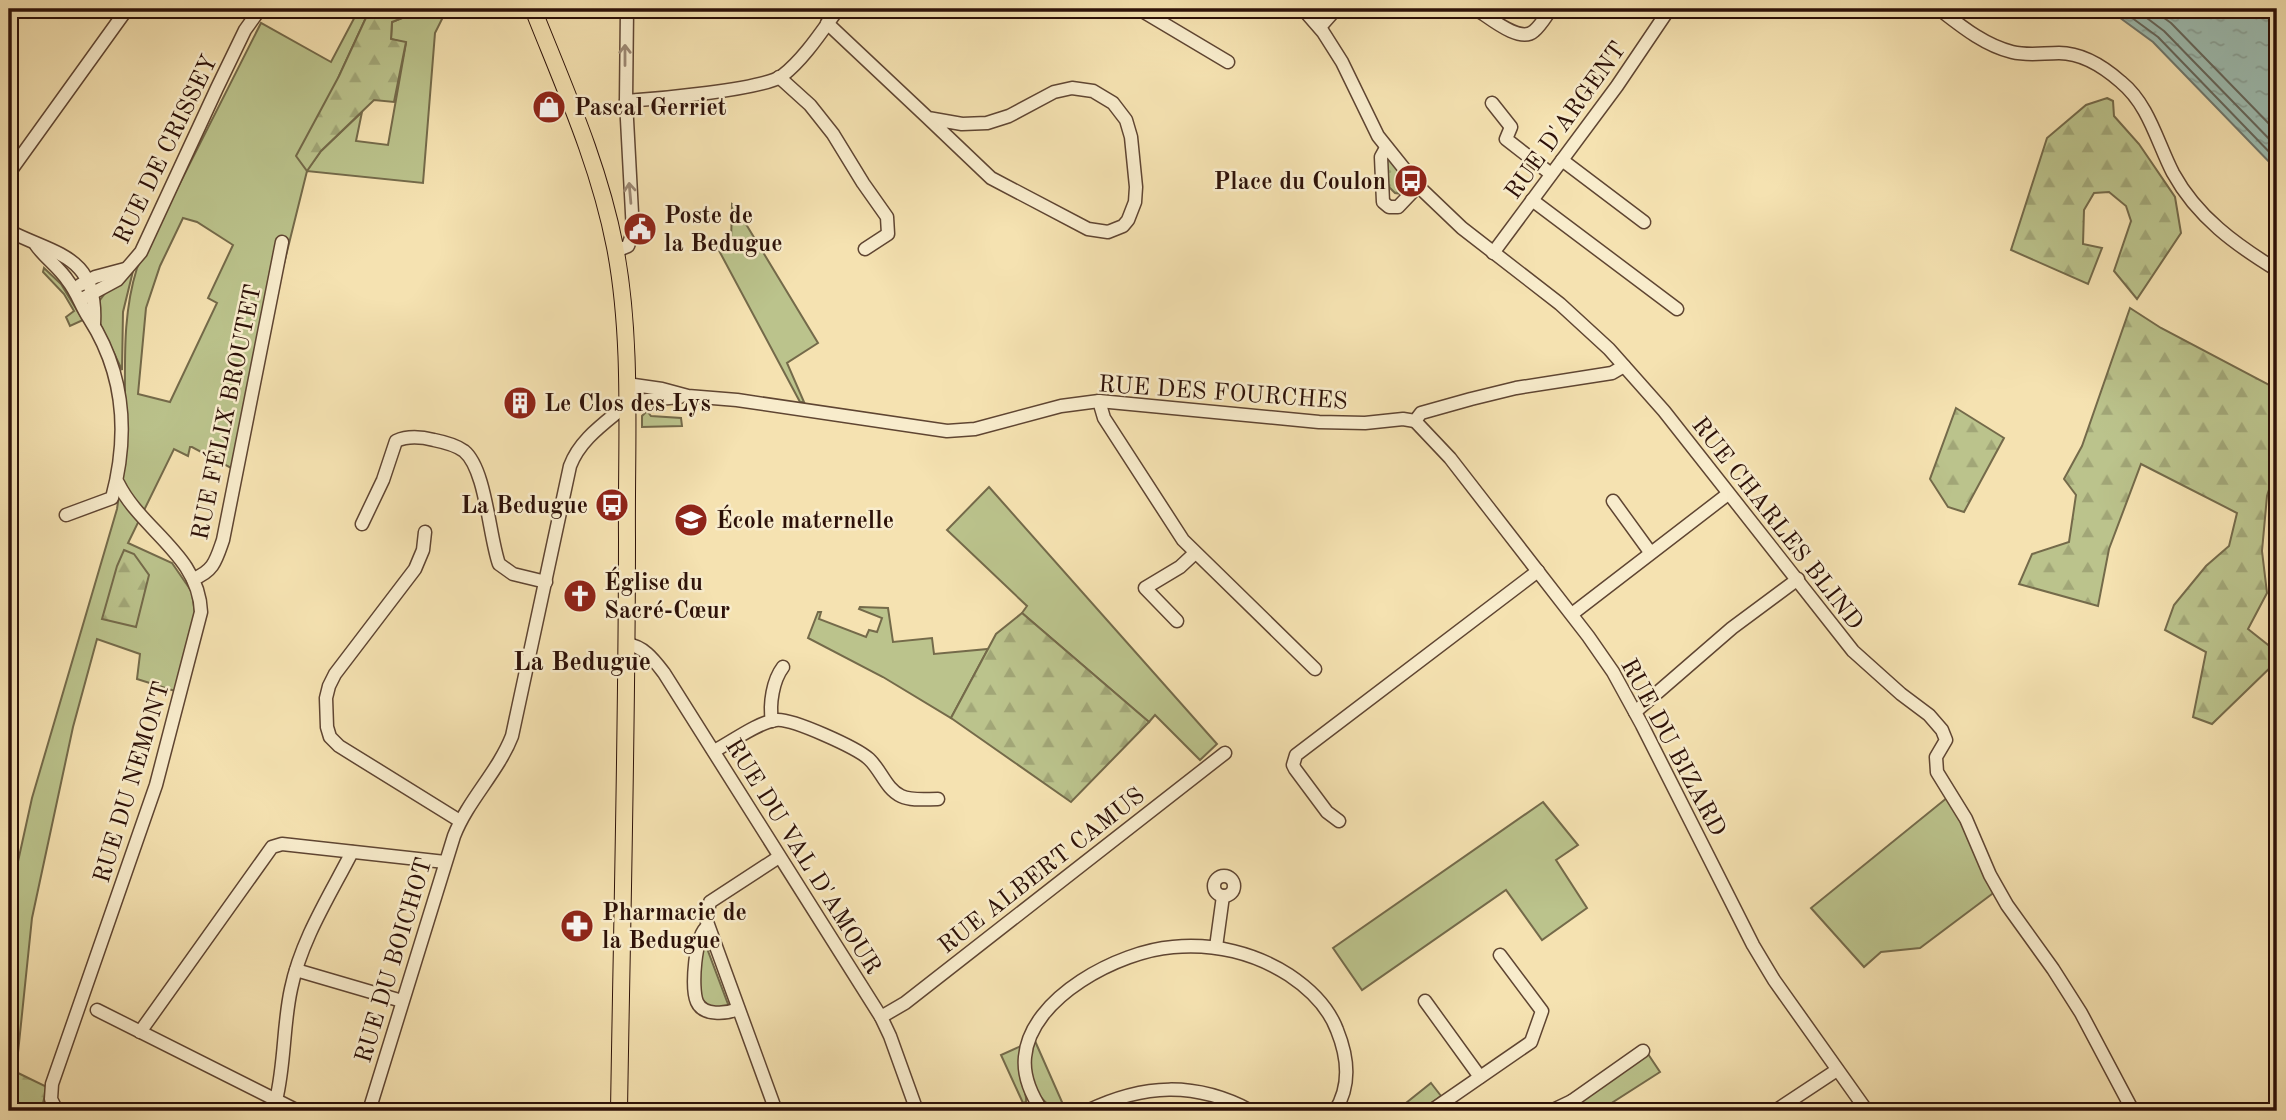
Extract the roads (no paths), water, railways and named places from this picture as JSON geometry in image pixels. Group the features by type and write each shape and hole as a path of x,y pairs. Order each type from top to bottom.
{"main road":[{"path":"533,9 592,158 616,251 627,384 619,1111"}],"street":[{"path":"9,173 127,9"},
{"name":"RUE DE CRISSEY","path":"86,297 117,280 141,252 245,30 260,9"},
{"path":"616,251 628,246 632,232 626,102 627,9"},
{"path":"626,102 745,87 779,78 803,54 838,9"},
{"path":"1139,9 1227,62"},
{"name":"RUE CHARLES BLIND","path":"1303,9 1320,27 1342,62 1372,126 1386,148 1418,186 1462,228 1582,323 1624,366 1664,411 1858,657 1929,715 1942,730 1946,740 1937,757 1937,772 1966,819 1990,875 2007,905 2081,1013 2133,1111"},
{"path":"1320,27 1336,9"},
{"path":"1476,9 1513,32 1523,35 1533,33 1551,9"},
{"name":"RUE D'ARGENT","path":"1493,253 1624,77 1669,9"},
{"path":"1939,9 1998,48 2025,55 2073,54 2096,64 2117,78 2135,95 2142,106 2174,175 2191,202 2228,237 2277,270"},
{"path":"827,23 990,178 1088,229 1101,232 1115,230 1123,226 1132,212 1136,187 1129,128 1113,103 1093,91 1083,88 1062,89 1009,116 987,123 962,124 928,118"},
{"path":"779,78 822,119 887,217 888,234 865,249"},
{"path":"1492,103 1511,127 1506,139 1551,174"},
{"path":"1386,148 1381,158 1383,202 1389,207 1398,207 1418,186"},
{"path":"1562,160 1644,222"},
{"path":"1532,200 1677,309"},
{"path":"9,231 36,245 74,288 86,297"},
{"name":"RUE FÉLIX BROUTET","path":"194,579 211,569 223,540 282,242"},
{"path":"36,245 47,246 77,265 86,281 86,297 94,324 112,362 119,385 120,453 118,482 112,498 66,515"},
{"name":"RUE DE CRISSEY","path":"74,288 86,281 125,269"},
{"name":"RUE DES FOURCHES","path":"627,384 688,396 737,400 947,431 975,429 1060,406 1099,401 1320,422 1403,419 1415,421 1421,413 1471,398 1612,373 1624,366"},
{"name":"RUE DES FOURCHES","path":"626,404 688,396"},
{"path":"1099,401 1104,418 1178,534 1195,554 1315,669"},
{"name":"RUE DU BOICHOT","path":"369,1111 460,821 509,743 573,458 583,442 626,404"},
{"name":"RUE DU BIZARD","path":"1415,421 1450,458 1572,614 1606,662 1635,712 1753,945 1774,980 1867,1111"},
{"path":"362,524 383,480 396,441 403,438 426,439 456,446 467,453 474,464 484,495 499,564 513,574 546,582"},
{"name":"RUE DU NEMONT","path":"52,1107 52,1084 156,785 201,612 201,600 194,579 179,556 127,498 118,482"},
{"path":"1572,614 1728,494"},
{"path":"1613,501 1650,552"},
{"path":"425,532 423,550 415,569 335,674 326,698 325,715 330,737 339,746 460,821"},
{"path":"1177,621 1145,588 1195,554"},
{"path":"1339,821 1327,812 1295,769 1293,765 1296,755 1538,572"},
{"path":"1635,712 1732,628 1798,579"},
{"name":"RUE DU VAL D'AMOUR","path":"626,644 637,646 656,662 881,1017 917,1111"},
{"path":"772,721 777,675 783,667"},
{"path":"713,751 772,721 797,723 862,753 892,790 900,795 938,799"},
{"name":"RUE ALBERT CAMUS","path":"881,1017 905,1003 1225,752"},
{"path":"140,1032 268,850 282,844 445,862"},
{"path":"276,1100 290,992 296,970 352,852"},
{"path":"776,1111 707,927 706,913 710,902 779,857"},
{"path":"1216,947 1223,896"},
{"path":"707,927 701,934 697,951 697,1003 711,1012 722,1013 738,1009"},
{"path":"1042,1111 1030,1088 1025,1057 1034,1029 1058,999 1085,978 1131,955 1173,947 1216,947 1271,964 1301,984 1321,1003 1336,1026 1346,1063 1343,1098 1335,1111"},
{"path":"1430,1111 1531,1042 1542,1011 1500,955"},
{"path":"296,970 402,1001"},
{"path":"1425,1000 1480,1077"},
{"path":"97,1010 298,1111"},
{"path":"1551,1111 1575,1106 1643,1051"},
{"path":"1775,1111 1837,1070"},
{"path":"1087,1111 1142,1091 1175,1089 1219,1097 1251,1111"}],"water":[{"path":"2033,9 2095,9 2055,18 2047,17"},
{"path":"2108,9 2277,9 2277,170 2153,42"}],"place":[{"name":"Pascal Gerriet","path":"549,107"},
{"name":"Place du Coulon","path":"1411,181"},
{"name":"Poste de la Bedugue","path":"640,229"},
{"name":"Le Clos des Lys","path":"520,403"},
{"name":"La Bedugue","path":"612,505"},
{"name":"École maternelle","path":"691,520"},
{"name":"Église du Sacré-Cœur","path":"580,596"},
{"name":"Pharmacie de la Bedugue","path":"577,926"}],"district":[{"name":"La Bedugue","path":"582,661"}]}
